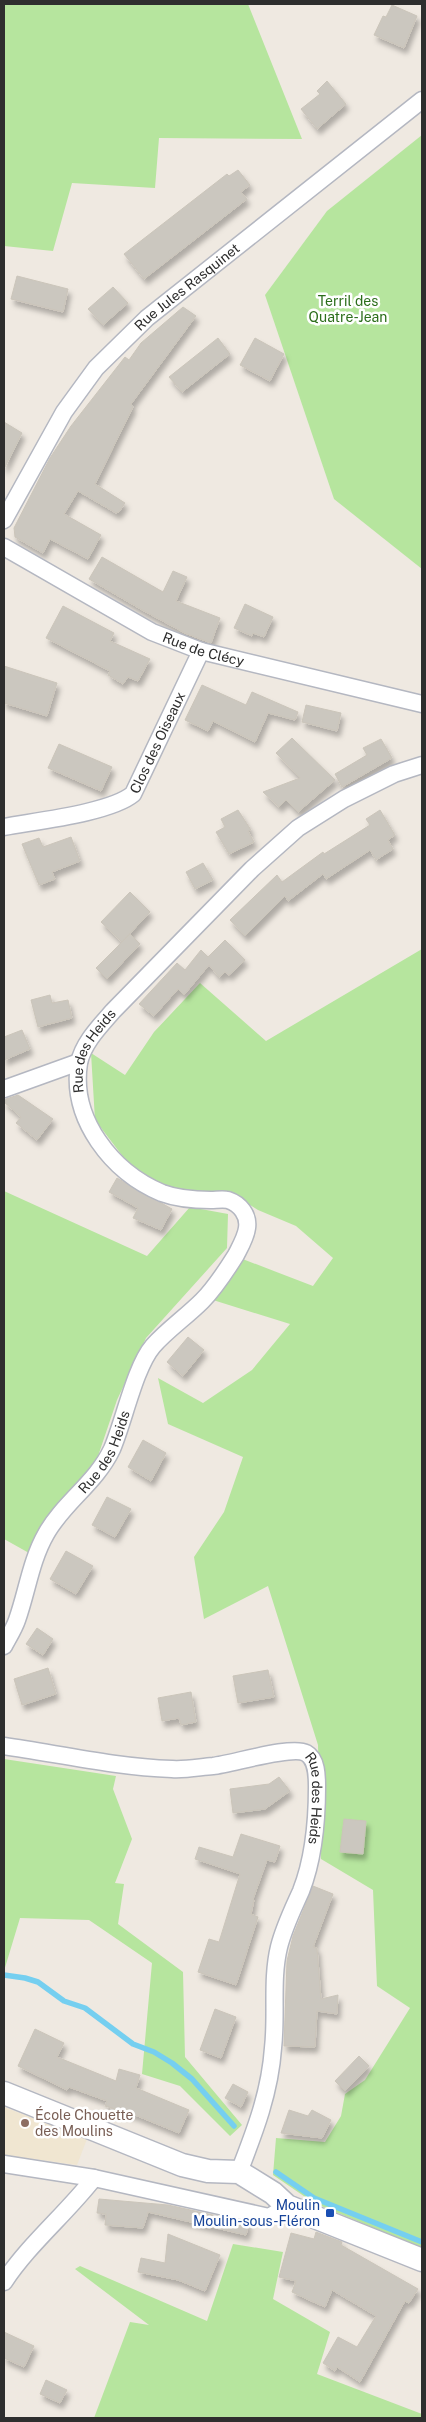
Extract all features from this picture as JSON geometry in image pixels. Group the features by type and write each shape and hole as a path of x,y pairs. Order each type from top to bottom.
{"street":[{"name":"Rue Jules Rasquinet","path":"4,520 64,412 96,368 147,318 422,100"},
{"name":"Rue de Clécy","path":"4,547 152,632 201,650 422,704"},
{"name":"Clos des Oiseaux","path":"4,827 103,808 123,802 132,794 201,650"},
{"name":"Rue des Heids","path":"4,1646 17,1623 46,1533 93,1479 110,1452 120,1431 140,1369 152,1347 203,1300 227,1270 241,1246 247,1229 246,1217 240,1207 227,1200 185,1199 162,1193 130,1173 106,1152 88,1126 82,1107 80,1062 94,1033 112,1011 252,869 298,828 344,799 394,774 422,765"},
{"path":"4,1089 80,1062"},
{"name":"Rue des Heids","path":"4,1746 174,1770 224,1764 284,1752 303,1751 309,1754 315,1765 317,1778 317,1820 312,1852 302,1889 286,1923 279,1947 274,1974 274,2046 270,2076 255,2132 239,2172"},
{"path":"4,2093 182,2165 208,2171 239,2172 266,2188 287,2206 422,2260"},
{"path":"4,2164 94,2178 270,2217 287,2206"},
{"path":"4,2282 14,2267 72,2207 94,2178"}],"shaded area":[{"name":"École Chouette des Moulins","path":"4,2107 87,2139 77,2165 4,2155"}],"green space":[{"path":"4,4 248,4 302,139 159,138 155,188 72,183 53,251 4,246"},
{"name":"Terril des Quatre-Jean","path":"422,135 422,569 334,499 265,295 327,211"},
{"path":"422,949 422,2248 314,2203 273,2175 276,2138 325,2142 341,2116 345,2094 365,2080 410,2008 377,1986 373,1890 321,1859 318,1745 268,1586 204,1619 194,1557 224,1512 243,1457 168,1424 158,1378 203,1403 252,1370 290,1324 213,1300 240,1258 313,1286 333,1258 296,1226 258,1210 231,1193 192,1196 137,1175 95,1120 91,1053 125,1075 154,1032 200,983 266,1041"},
{"path":"4,1191 147,1256 190,1207 228,1214 227,1248 146,1338 117,1400 97,1459 46,1520 29,1553 4,1539"},
{"path":"4,1759 116,1776 113,1789 132,1839 115,1883 124,1884 118,1924 183,1972 185,2057 242,2125 230,2136 180,2086 142,2074 152,1963 89,1920 20,1918 4,1971"},
{"path":"233,2244 283,2252 273,2299 330,2332 317,2374 422,2414 422,2418 94,2418 130,2322 149,2325 75,2269 80,2266 207,2321"}],"building":[{"path":"392,5 417,16 404,48 374,35 383,16 386,17"},
{"path":"327,81 346,104 317,129 301,109 320,94 317,91"},
{"path":"238,170 250,185 241,192 247,199 144,279 124,254 227,174 229,176"},
{"path":"17,276 68,289 63,312 11,299"},
{"path":"113,287 128,303 103,325 88,309"},
{"path":"183,307 196,316 131,404 133,407 95,484 125,503 119,512 116,513 78,491 64,514 101,535 88,559 50,539 43,553 15,537 14,528 50,458 71,426 125,357 129,360 141,343"},
{"path":"218,338 230,354 182,392 169,377"},
{"path":"255,338 284,354 270,381 240,365"},
{"path":"4,422 22,433 4,469"},
{"path":"102,557 163,592 173,571 187,577 176,601 220,618 211,643 185,633 89,579"},
{"path":"245,604 273,617 264,637 253,633 252,636 234,628"},
{"path":"63,606 114,633 110,641 150,659 138,681 128,677 123,684 108,675 110,671 46,638"},
{"path":"4,666 57,683 47,716 4,703"},
{"path":"202,685 246,705 252,692 298,712 295,720 268,713 255,742 213,721 208,731 185,720"},
{"path":"306,705 341,713 337,731 302,722"},
{"path":"292,738 335,780 298,812 286,800 279,807 263,792 300,778 276,753"},
{"path":"381,739 392,758 342,787 335,774 367,755 363,748"},
{"path":"59,744 112,767 101,791 48,768"},
{"path":"238,810 251,830 248,831 254,842 229,854 216,832 225,827 221,819"},
{"path":"380,810 395,835 388,840 393,849 376,860 370,850 326,879 323,874 288,901 285,896 245,936 230,920 277,875 282,882 323,852 324,854 370,825 366,819"},
{"path":"71,837 80,861 52,872 55,879 39,885 22,844 39,838 43,847"},
{"path":"203,863 213,880 195,889 186,872"},
{"path":"130,892 150,912 122,942 101,922"},
{"path":"130,934 140,944 107,979 96,968"},
{"path":"225,940 245,960 229,975 225,972 219,977 209,965 184,995 178,989 154,1016 139,1004 177,963 185,970 201,950 208,957"},
{"path":"50,995 52,1003 68,1000 72,1018 38,1027 31,1000"},
{"path":"22,1030 30,1049 4,1060 4,1037"},
{"path":"18,1095 53,1119 37,1140 16,1123 21,1117 4,1102 6,1099"},
{"path":"117,1178 172,1209 161,1230 133,1218 138,1208 109,1192"},
{"path":"188,1337 204,1350 183,1376 167,1362"},
{"path":"143,1440 166,1453 151,1481 128,1467"},
{"path":"107,1497 131,1509 115,1537 92,1525"},
{"path":"66,1551 93,1566 76,1594 50,1579"},
{"path":"37,1628 53,1639 43,1655 26,1644"},
{"path":"48,1668 56,1694 22,1705 14,1679"},
{"path":"268,1670 274,1697 238,1703 233,1676"},
{"path":"191,1692 196,1722 181,1725 179,1718 162,1721 158,1698"},
{"path":"279,1777 290,1791 265,1809 233,1813 230,1789 269,1784"},
{"path":"344,1819 366,1821 363,1854 340,1852"},
{"path":"241,1834 280,1846 275,1862 267,1860 253,1899 251,1914 258,1917 236,1985 198,1972 209,1939 219,1942 240,1874 195,1859 199,1847 233,1857"},
{"path":"313,1886 333,1894 313,1947 317,1948 321,1999 338,1995 337,2014 317,2011 315,2047 284,2046 287,1961 293,1936"},
{"path":"215,2009 236,2017 221,2058 200,2050"},
{"path":"35,2029 64,2043 57,2057 116,2081 119,2069 140,2075 136,2088 189,2110 179,2133 135,2115 105,2106 107,2101 69,2087 67,2090 18,2066"},
{"path":"359,2056 369,2066 345,2091 335,2081"},
{"path":"233,2084 248,2092 241,2107 225,2098"},
{"path":"289,2110 308,2116 312,2110 331,2120 322,2138 281,2133"},
{"path":"99,2199 168,2205 249,2223 246,2235 148,2212 143,2228 105,2225 106,2214 97,2213"},
{"path":"316,2232 342,2242 341,2245 418,2289 409,2303 405,2301 360,2382 337,2367 335,2371 323,2363 338,2337 357,2347 376,2316 332,2290 325,2307 292,2292 296,2281 279,2277 291,2233 314,2239"},
{"path":"168,2234 220,2255 205,2291 178,2280 138,2272 141,2258 165,2263"},
{"path":"4,2332 34,2346 24,2367 4,2358"},
{"path":"46,2380 67,2390 60,2403 40,2394"}],"waterway":[{"path":"4,1975 38,1982 64,2001 85,2008 133,2044 154,2052 172,2063 192,2079 234,2126"},
{"path":"276,2172 314,2198 422,2242"}],"place":[{"name":"École Chouette des Moulins","path":"25,2123"},
{"name":"Moulin Moulin-sous-Fléron","path":"330,2213"}]}
